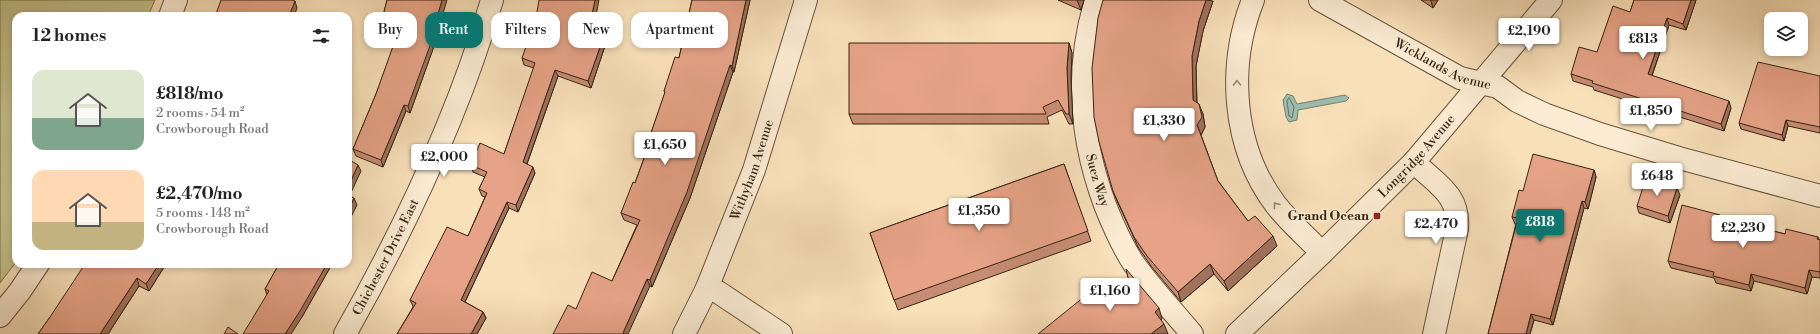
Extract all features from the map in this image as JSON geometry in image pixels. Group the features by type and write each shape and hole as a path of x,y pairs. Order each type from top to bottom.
{"street":[{"path":"172,12 176,0"},
{"name":"Chichester Drive East","path":"345,334 397,236 427,174 454,110 492,0"},
{"name":"Withyham Avenue","path":"684,334 707,288 754,170 806,0"},
{"name":"Suez Way","path":"1096,0 1086,52 1083,95 1085,135 1096,182 1110,217 1134,263 1192,334"},
{"path":"1253,0 1241,39 1237,75 1237,97 1242,132 1250,157 1263,184 1275,204 1291,224 1322,253"},
{"name":"Wicklands Avenue","path":"1320,0 1460,78 1498,87 1517,101 1544,114 1600,134 1754,180 1820,196"},
{"name":"Longridge Avenue","path":"1237,334 1414,162 1551,0"},
{"path":"1414,162 1452,198 1458,216 1457,229 1434,334"},
{"path":"0,316 20,291 35,268"},
{"path":"707,288 718,292 781,334"}],"shaded area":[{"path":"0,0 155,0 150,12 12,12 12,267 0,283"}],"water":[{"path":"1287,94 1293,96 1297,104 1345,95 1349,98 1346,101 1298,110 1297,120 1289,122 1286,117 1283,100"}],"building":[{"path":"221,0 295,1 291,12 217,12"},
{"path":"387,0 442,0 439,12 425,12 425,48 429,48 408,106 404,105 381,160 353,149 376,94 392,48 417,48 417,12 384,12"},
{"path":"539,0 595,0 593,12 568,12 568,48 600,48 588,81 555,70 523,162 533,167 516,205 507,202 461,300 483,312 471,334 397,334 416,303 410,300 447,227 468,236 487,193 479,189 487,172 471,165 480,143 504,154 535,63 522,58 526,48 560,48 560,12 537,12"},
{"path":"692,0 746,0 732,66 730,65 687,192 650,280 647,279 623,333 625,334 553,334 568,305 576,309 592,272 612,281 640,220 621,213 633,182 635,183 653,134 651,133 675,57 679,58 681,48 728,48 728,12 689,12"},
{"path":"1103,0 1206,0 1199,21 1192,56 1193,100 1199,104 1202,117 1197,125 1218,181 1248,221 1255,216 1273,236 1224,281 1210,264 1178,292 1147,256 1134,237 1113,191 1099,142 1094,117 1092,68 1098,18"},
{"path":"1634,0 1691,0 1683,24 1667,18 1648,74 1729,101 1721,124 1592,83 1593,81 1571,74 1579,47 1597,52 1613,6 1630,12"},
{"path":"849,43 1069,43 1067,68 1069,114 1066,114 1058,100 1043,107 1046,114 849,114"},
{"path":"1758,62 1820,76 1820,127 1786,120 1782,135 1739,123"},
{"path":"1533,154 1594,170 1585,202 1582,201 1550,319 1531,314 1526,334 1488,334 1518,218 1512,217 1519,190 1523,191"},
{"path":"352,161 358,165 352,178"},
{"path":"1064,164 1088,231 894,300 870,233"},
{"path":"1646,178 1677,188 1668,216 1637,206"},
{"path":"1682,205 1720,215 1719,217 1785,234 1786,229 1818,237 1817,239 1820,240 1820,272 1809,270 1805,288 1751,274 1749,285 1713,276 1714,272 1668,261"},
{"path":"82,268 156,268 146,284 137,278 100,334 38,334"},
{"path":"277,268 325,268 285,334 243,334 269,291 265,289"},
{"path":"1126,269 1159,308 1155,312 1164,324 1151,334 1038,334 1105,280 1108,288 1129,282"},
{"path":"228,327 238,334 224,334"}],"place":[{"name":"Grand Ocean","path":"1377,216"}]}
